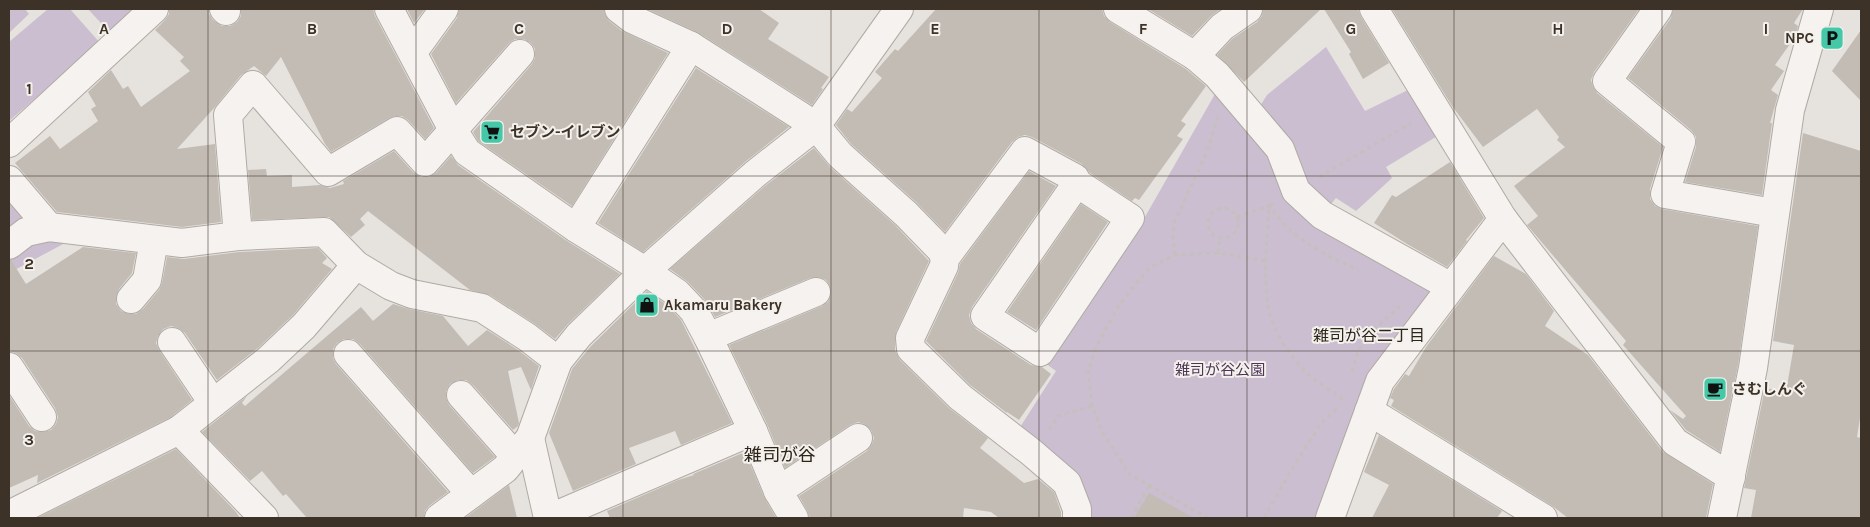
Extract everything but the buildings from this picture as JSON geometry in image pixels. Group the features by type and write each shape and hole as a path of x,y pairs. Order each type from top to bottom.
{"street":[{"path":"9,143 154,9"},
{"path":"389,9 453,130 467,152 576,228 677,293 694,311 753,431 778,491 794,518"},
{"path":"413,52 444,9"},
{"path":"619,9 632,18 691,46 816,126 840,155 906,214 941,250 945,258"},
{"path":"439,518 505,469 522,447 558,361 579,334 645,271 755,174 816,126 899,9"},
{"path":"1118,9 1195,56 1217,75 1280,150 1305,185 1322,215 1450,287"},
{"path":"1195,56 1222,27 1248,9"},
{"path":"1374,9 1503,219 1675,442 1731,477"},
{"path":"1658,9 1607,81 1681,142 1666,194 1774,213"},
{"path":"1722,518 1753,368 1790,110 1819,9"},
{"path":"576,228 691,46"},
{"path":"238,236 228,115 253,85 328,172 397,131 425,162 520,54"},
{"path":"1078,183 985,316 1040,352 1130,218 1078,183 1075,178 1025,151 945,258 944,266 910,338 911,350 960,397 1031,452 1067,483 1078,509 1078,518"},
{"path":"9,180 49,227"},
{"path":"1330,518 1380,381 1503,219"},
{"path":"9,245 26,232 49,227 182,243 238,236 324,232 356,265 391,286 412,294 482,308 527,337 558,361"},
{"path":"131,299 147,280 154,240"},
{"path":"16,515 179,430 268,360 304,326 356,265"},
{"path":"708,337 816,292"},
{"path":"172,342 213,403"},
{"path":"348,354 471,494"},
{"path":"9,367 42,417"},
{"path":"461,395 522,447 549,518 753,431"},
{"path":"1369,411 1543,518"},
{"path":"179,430 264,518"},
{"path":"778,491 858,438"}],"path":[{"path":"1175,255 1174,223 1207,152 1221,108 1238,98"},
{"path":"1264,518 1296,462 1322,422 1346,401 1319,383 1304,370 1279,337 1268,308 1266,261 1269,206 1394,132"},
{"path":"1225,208 1232,211 1237,217 1238,225 1235,233 1229,238 1220,239 1208,229 1207,221 1210,214 1217,209 1225,208"},
{"path":"1218,253 1220,239"},
{"path":"1208,518 1130,475 1103,433 1092,406 1088,372 1096,347 1119,305 1149,268 1175,255 1218,253 1266,261"},
{"path":"1044,436 1058,416 1092,406"},
{"path":"1131,518 1149,486"}],"green space":[{"path":"9,9 25,9 29,14 9,33"},
{"path":"48,9 70,9 100,43 9,121 9,42"},
{"path":"88,9 140,9 111,34"},
{"name":"雑司が谷公園","path":"1326,47 1365,111 1412,88 1439,135 1386,167 1392,178 1356,211 1336,198 1322,215 1443,288 1325,518 1086,518 1015,435 1056,371 1045,363 1137,231 1215,94 1248,125 1267,95"},
{"path":"9,192 65,243 9,273"}],"place":[{"name":"NPC","path":"1832,38"},
{"name":"セブン-イレブン","path":"492,132"},
{"name":"Akamaru Bakery","path":"647,305"},
{"name":"さむしんぐ","path":"1715,389"}],"district":[{"name":"雑司が谷二丁目","path":"1369,335"},
{"name":"雑司が谷","path":"780,455"}]}
